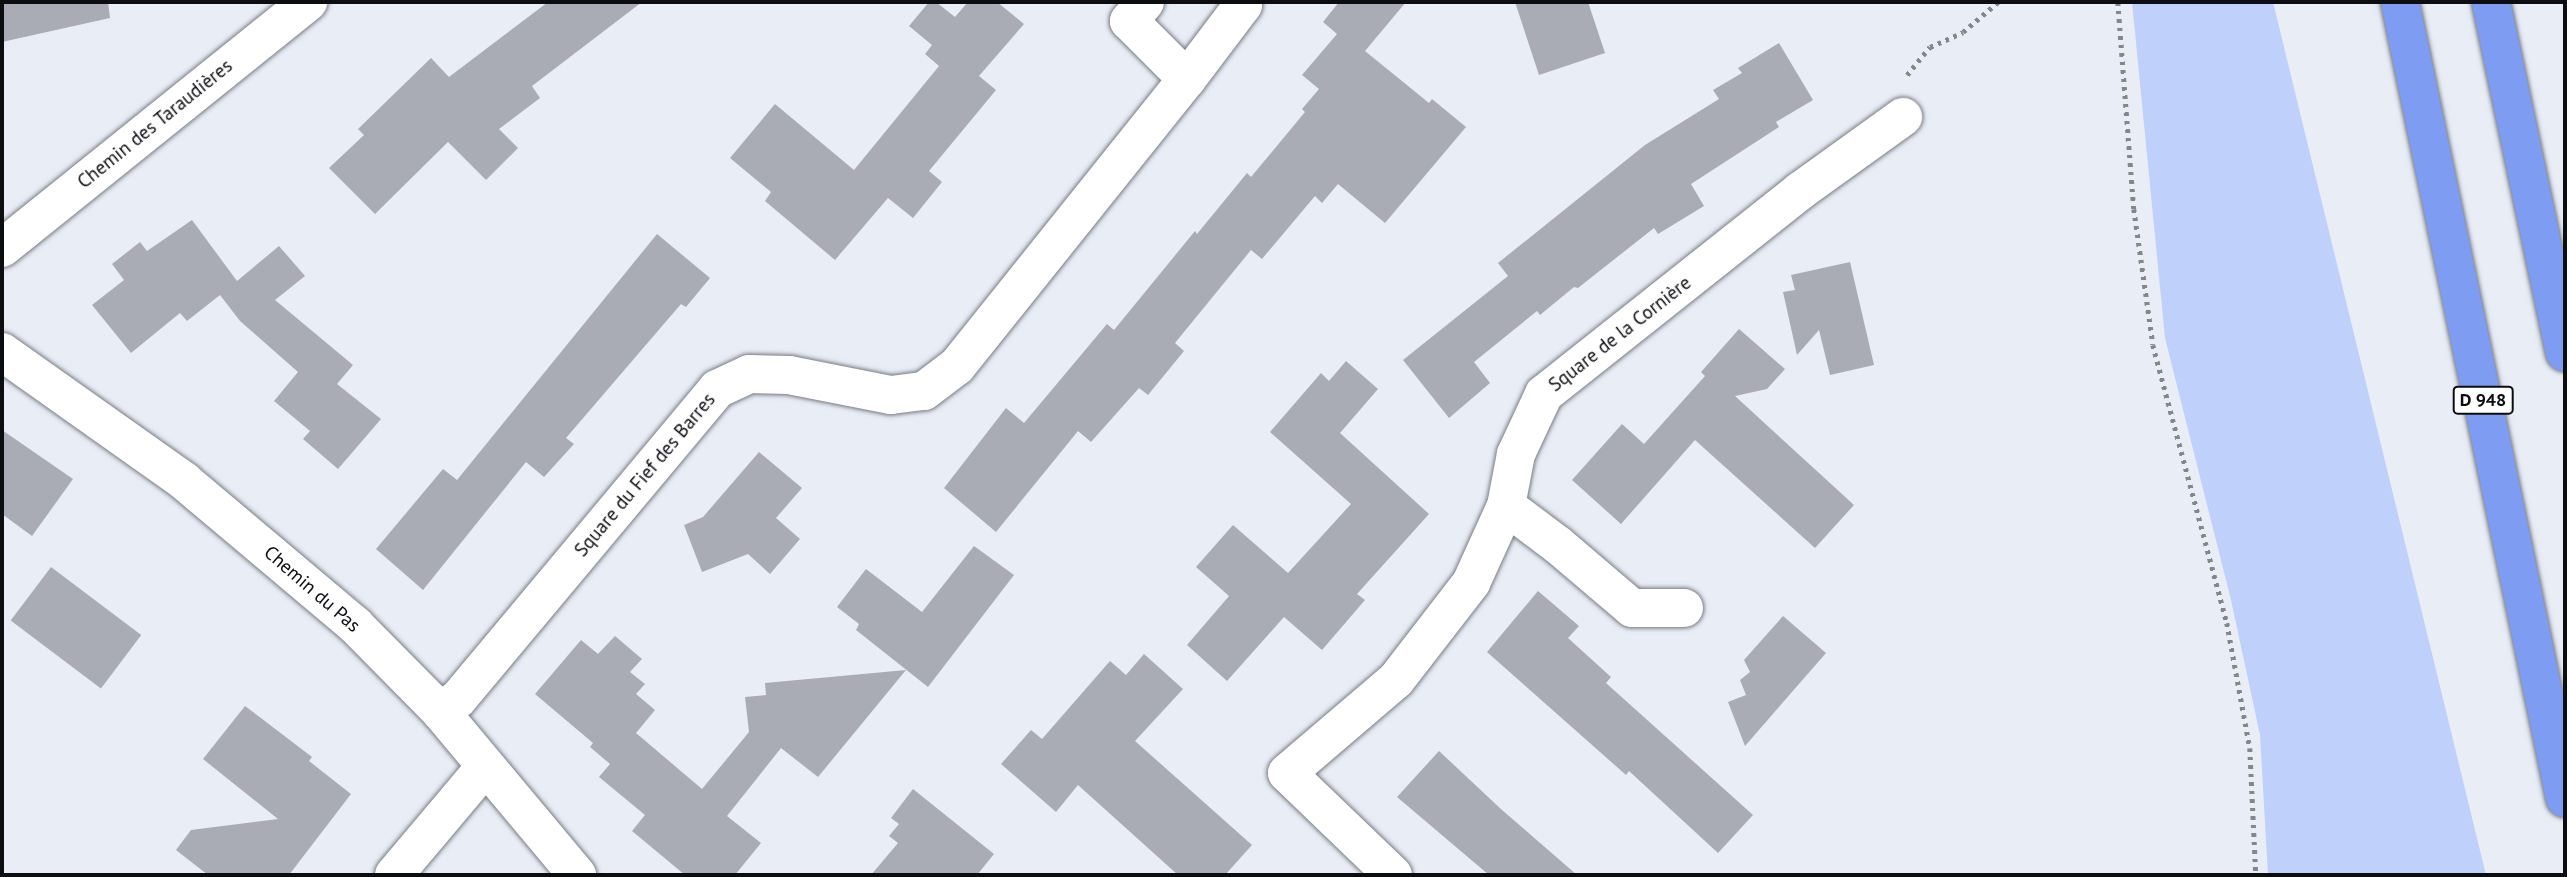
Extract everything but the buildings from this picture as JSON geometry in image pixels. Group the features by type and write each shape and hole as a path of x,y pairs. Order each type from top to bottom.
{"highway":[{"name":"D 948","path":"2400,2 2565,798"},
{"path":"2491,2 2565,352"}],"street":[{"name":"Chemin des Taraudières","path":"2,248 309,2"},
{"path":"1145,2 1129,21 1187,79"},
{"name":"Square du Fief des Barres","path":"440,711 458,699 717,389 749,374 789,374 891,395 924,391 957,366 1187,79 1243,5 1240,2"},
{"name":"Square de la Cornière","path":"1393,875 1287,773 1396,680 1471,583 1506,506 1516,454 1544,394 1800,191 1903,117"},
{"name":"Chemin du Pas","path":"2,352 195,490 355,625 440,711 577,875"},
{"path":"1506,506 1558,545 1632,608 1684,608"},
{"path":"394,875 485,767"}],"path":[{"path":"1903,117 1902,80 1930,47 1964,32 1998,2"},
{"path":"2118,2 2134,209 2153,345 2227,623 2250,748 2256,875"}],"shaded area":[{"path":"2132,2 2273,2 2486,875 2268,875 2260,735 2231,600 2165,338"}]}
